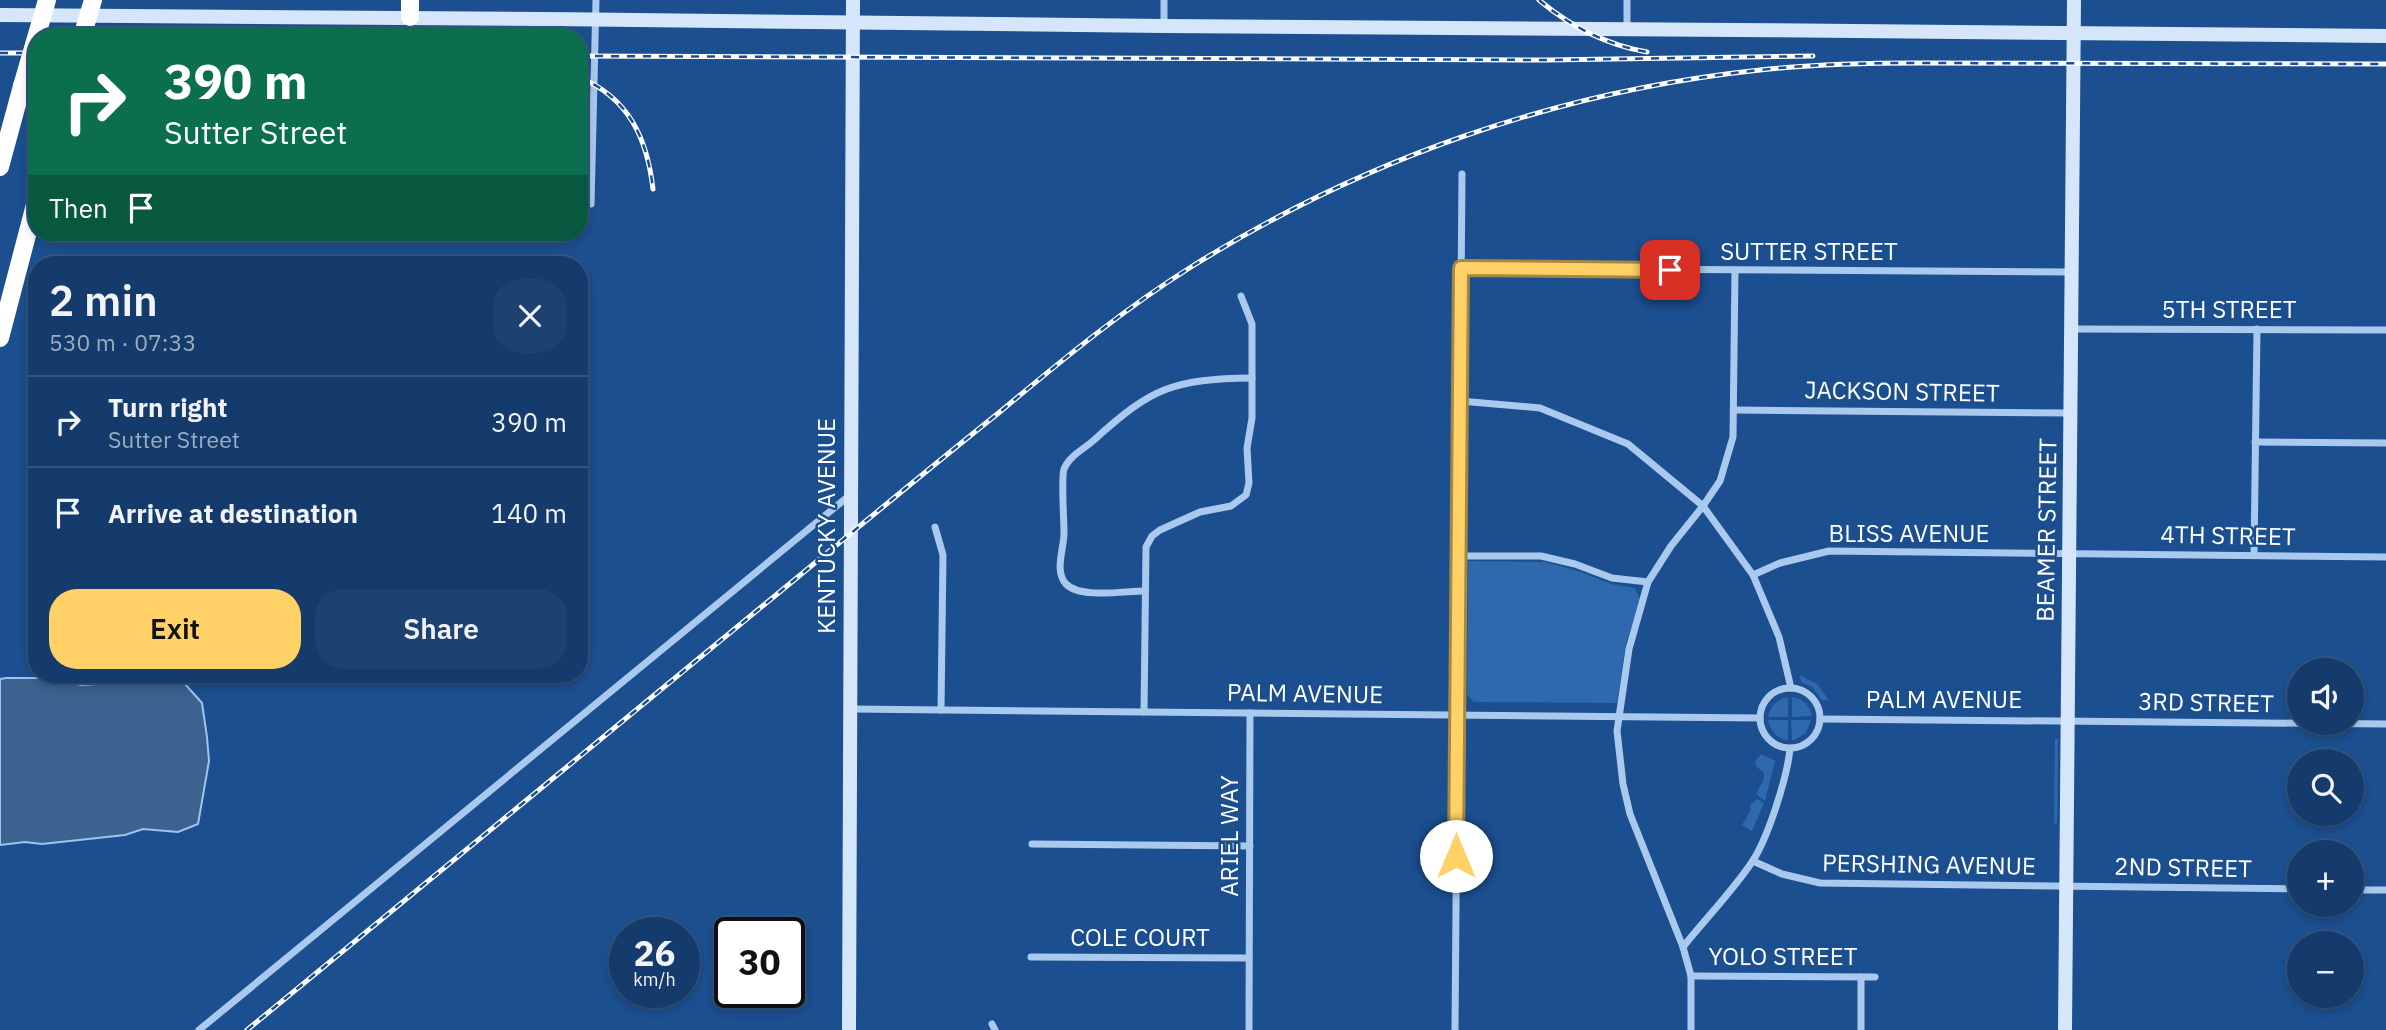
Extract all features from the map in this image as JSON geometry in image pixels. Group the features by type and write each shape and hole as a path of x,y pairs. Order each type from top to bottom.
{"highway":[{"path":"39,28 47,0"},
{"path":"85,28 93,0"},
{"path":"0,167 28,65"},
{"path":"0,338 28,231"}],"main road":[{"name":"KENTUCKY AVENUE","path":"849,1030 853,0"},
{"name":"BEAMER STREET","path":"2065,1030 2074,0"},
{"path":"0,15 410,8 595,19 2386,36"}],"street":[{"path":"591,204 596,0"},
{"path":"1164,0 1164,26"},
{"path":"1627,0 1627,29"},
{"path":"1455,1030 1462,174"},
{"name":"SUTTER STREET","path":"1461,268 2072,272"},
{"path":"1691,1030 1691,976 1630,814 1618,752 1619,716 1629,649 1648,582 1671,546 1720,481 1728,458 1733,437 1735,271"},
{"path":"1144,712 1146,547 1160,530 1200,512 1231,506 1246,495 1249,483 1247,448 1252,418 1252,324 1241,296"},
{"name":"5TH STREET","path":"2071,329 2386,330"},
{"path":"2254,555 2257,329"},
{"path":"1144,591 1087,593 1066,584 1060,573 1064,539 1063,471 1069,460 1149,396 1190,382 1252,379"},
{"path":"1460,401 1539,408 1628,444 1703,506 1753,575 1779,637 1791,688"},
{"name":"JACKSON STREET","path":"1734,410 2071,413"},
{"path":"2255,442 2386,443"},
{"path":"199,1030 850,494"},
{"path":"934,527 943,555 941,710"},
{"name":"BLISS AVENUE","path":"1753,575 1780,563 1829,551 2069,554"},
{"name":"4TH STREET","path":"2069,554 2386,557"},
{"path":"1458,556 1558,559 1612,578 1648,582"},
{"path":"1791,688 1806,692 1812,697 1820,711 1820,719 1811,740 1805,745 1790,748 1775,744 1769,739 1761,726 1760,718 1761,710 1769,696 1791,688"},
{"name":"PALM AVENUE","path":"849,709 1760,718"},
{"name":"ARIEL WAY","path":"1249,1030 1250,713"},
{"name":"PALM AVENUE","path":"1820,719 2068,721"},
{"name":"3RD STREET","path":"2068,721 2386,724"},
{"path":"1682,947 1753,861 1773,812 1790,748"},
{"path":"1032,844 1250,846"},
{"name":"PERSHING AVENUE","path":"1753,861 1782,874 1820,883 2066,886"},
{"name":"2ND STREET","path":"2066,886 2287,889"},
{"path":"2364,890 2386,890"},
{"name":"COLE COURT","path":"1031,957 1249,958"},
{"name":"YOLO STREET","path":"1691,976 1875,977"},
{"path":"1861,977 1861,1030"}],"shaded area":[{"path":"1468,561 1546,562 1611,584 1635,588 1640,600 1626,643 1617,703 1474,702 1467,695"},
{"path":"1800,675 1817,684 1829,700 1822,700 1812,687 1801,682"},
{"path":"28,678 28,683 82,685 185,684 202,703 207,737 209,761 198,824 178,832 143,829 125,835 42,844 25,842 0,845 0,679"},
{"path":"1788,697 1788,717 1768,717 1775,704"},
{"path":"1792,697 1805,703 1812,716 1792,717"},
{"path":"1768,720 1788,720 1788,740 1775,734"},
{"path":"1791,720 1811,720 1806,733 1794,740 1792,740"},
{"path":"2055,739 2058,739 2057,823 2054,824"},
{"path":"1761,754 1775,761 1765,801 1756,794 1764,779 1764,773 1756,766 1755,761"},
{"path":"1757,799 1764,803 1752,831 1742,825 1751,810 1750,805"}],"railway":[{"path":"1539,0 1590,33 1618,45 1647,52"},
{"path":"0,53 28,53"},
{"path":"588,56 1547,60 1813,56"},
{"path":"247,1030 1094,336 1191,267 1257,228 1324,194 1394,163 1537,113 1610,94 1760,70 1899,63 2386,64"},
{"path":"588,82 611,96 632,122 646,153 653,189"}],"route":[{"path":"1456,856 1461,268 1670,270"}]}
